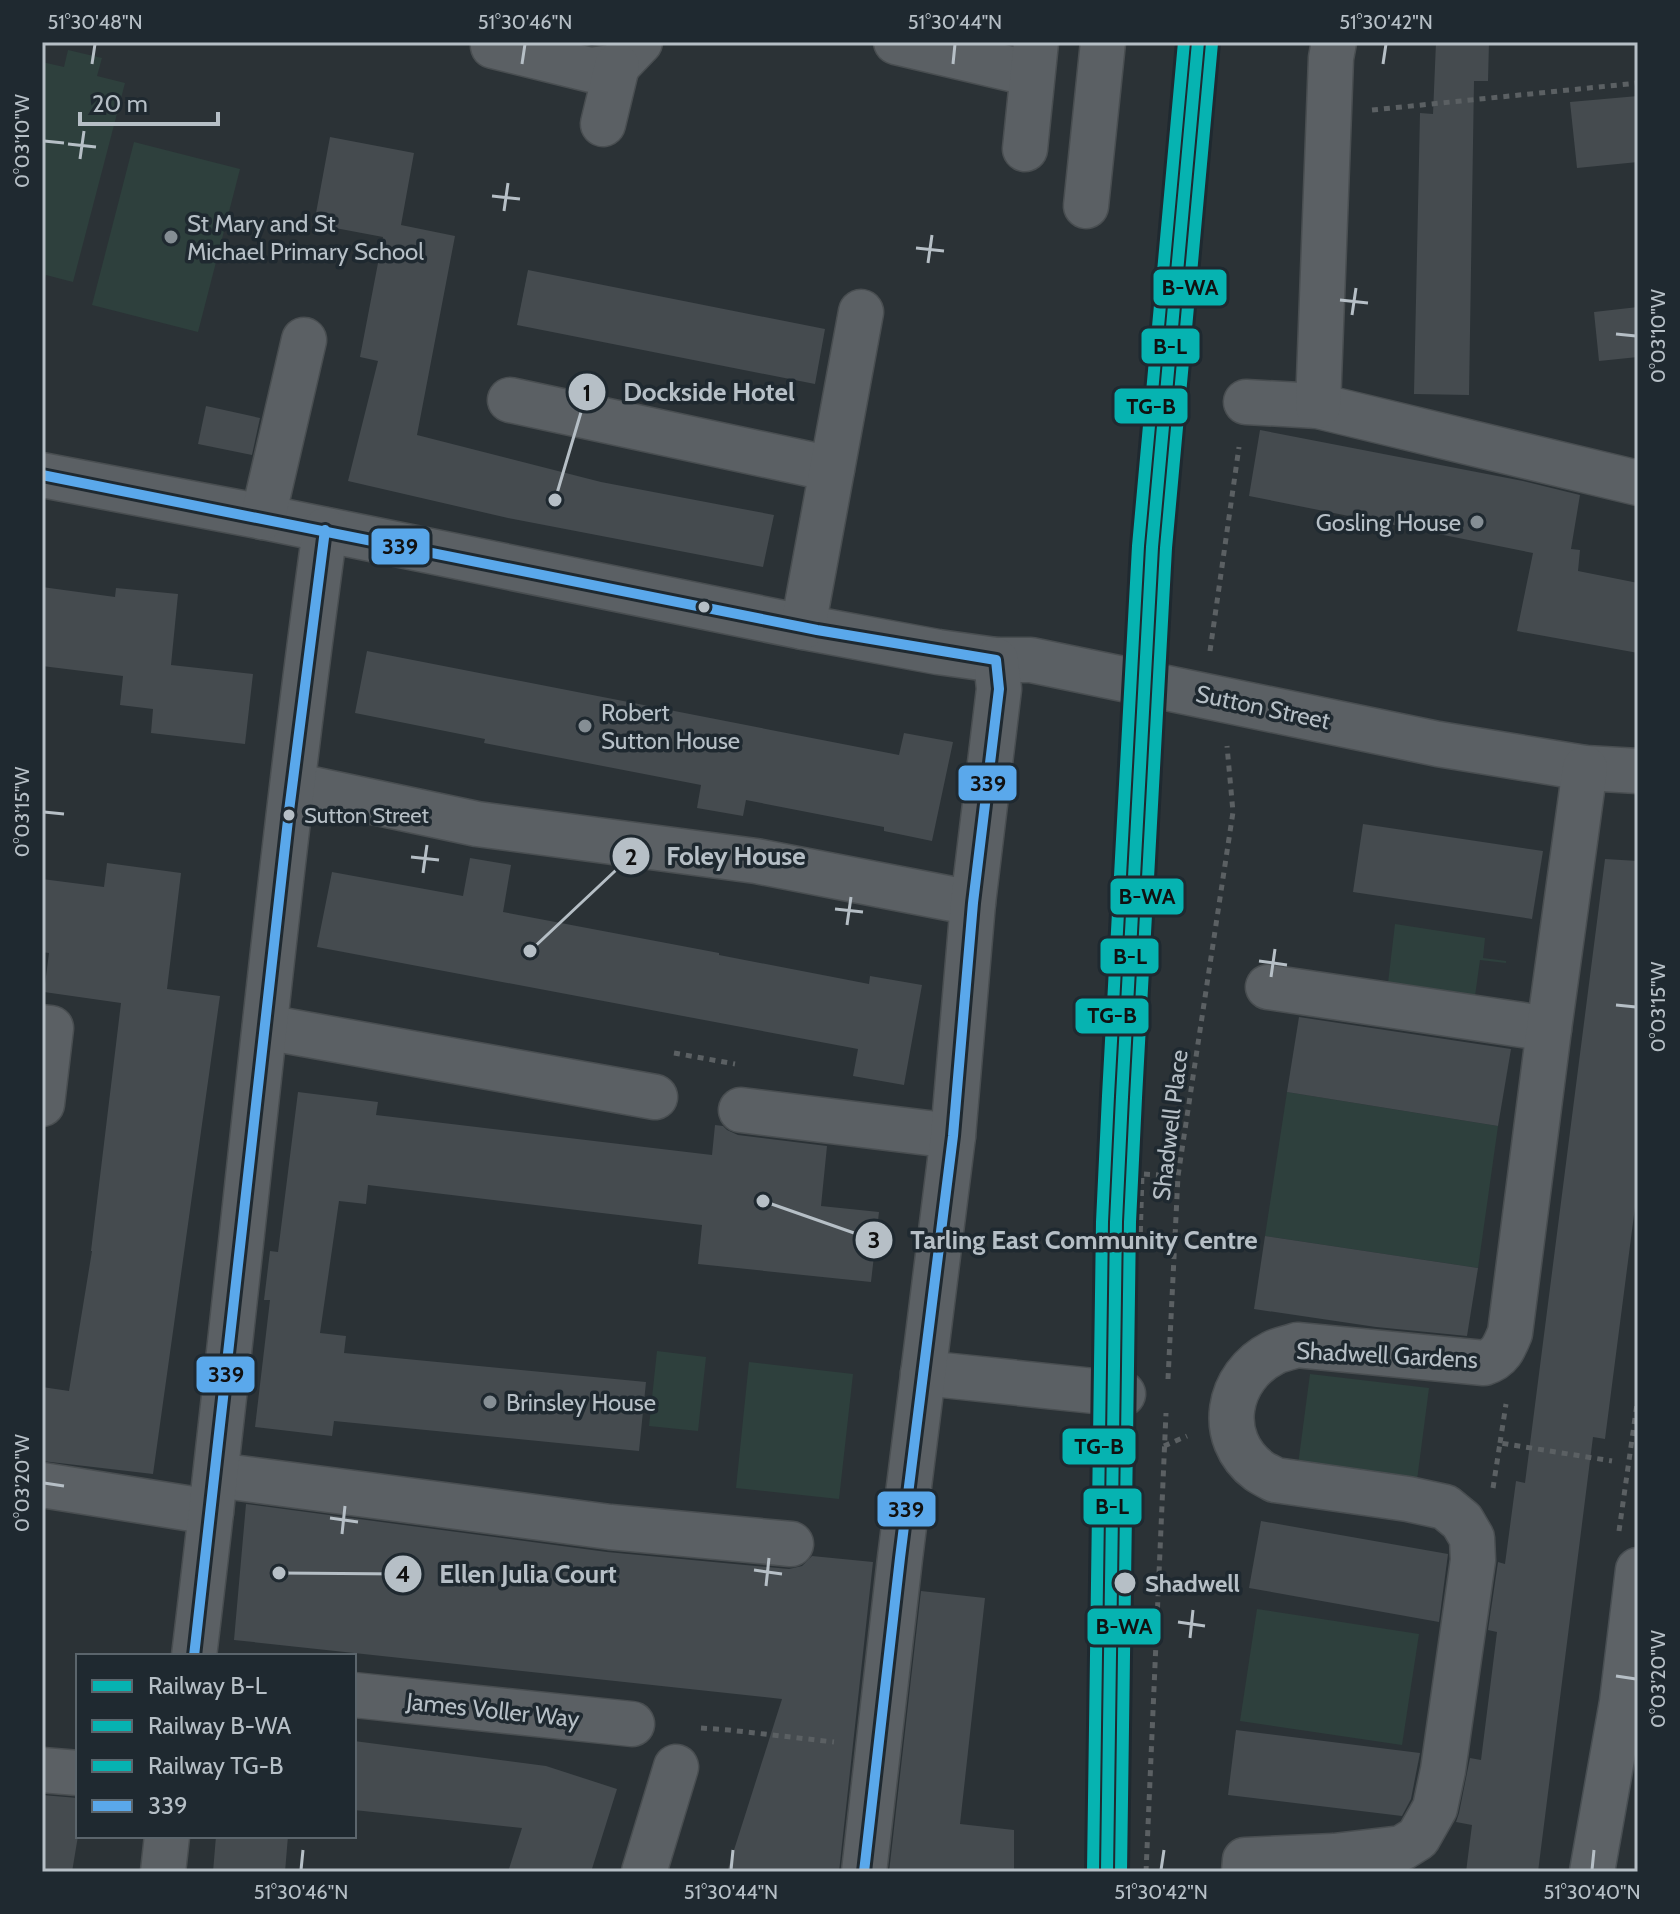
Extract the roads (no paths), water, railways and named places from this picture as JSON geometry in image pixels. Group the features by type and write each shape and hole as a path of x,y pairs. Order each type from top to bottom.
{"main road":[{"path":"1592,1872 1625,1754 1622,1702 1638,1570"}],"street":[{"path":"896,42 1034,58 1025,149"},
{"path":"1086,206 1103,42"},
{"path":"1318,406 1334,42"},
{"path":"493,46 591,70 628,54"},
{"path":"603,124 628,54"},
{"path":"803,627 861,312"},
{"path":"263,517 304,340"},
{"path":"510,400 832,469"},
{"path":"1246,402 1318,406 1638,483"},
{"name":"Sutton Street","path":"42,475 803,627 938,652 996,660 1031,660 1438,744 1585,768 1638,771"},
{"path":"194,1654 325,530"},
{"path":"864,1872 953,1136 973,903 999,689 996,660"},
{"name":"Shadwell Gardens","path":"1333,1864 1402,1848 1418,1838 1435,1808 1473,1560 1472,1538 1462,1521 1445,1507 1275,1480 1258,1471 1244,1455 1234,1435 1231,1415 1233,1397 1240,1382 1255,1365 1273,1353 1297,1345 1484,1363 1493,1360 1503,1350 1510,1333 1585,768"},
{"path":"293,785 477,824 756,861 973,903"},
{"path":"1268,987 1549,1029"},
{"path":"42,1027 51,1028 42,1104"},
{"path":"265,1027 655,1097"},
{"path":"741,1110 953,1136"},
{"path":"923,1373 1123,1394"},
{"path":"42,1485 214,1493 791,1544"},
{"name":"James Voller Way","path":"356,1695 632,1724"},
{"path":"644,1872 676,1767"},
{"path":"42,1770 76,1773"},
{"path":"163,1872 167,1838"},
{"path":"1244,1872 1245,1860 1333,1864"}],"rail line":[{"name":"TG-B","path":"1093,1872 1102,1222 1108,1096 1138,546 1184,42"},
{"name":"B-L","path":"1107,1872 1116,1222 1122,1097 1152,547 1198,42"},
{"name":"B-WA","path":"1121,1872 1130,1222 1136,1098 1166,548 1212,43"}],"place":[{"name":"St Mary and St Michael Primary School","path":"171,237"},
{"name":"Dockside Hotel","path":"555,500"},
{"name":"Gosling House","path":"1477,522"},
{"name":"Robert Sutton House","path":"585,726"},
{"name":"Sutton Street","path":"289,815"},
{"name":"Foley House","path":"530,951"},
{"name":"Tarling East Community Centre","path":"763,1201"},
{"name":"Brinsley House","path":"490,1402"},
{"name":"Ellen Julia Court","path":"279,1573"},
{"name":"Shadwell","path":"1125,1583"}]}
